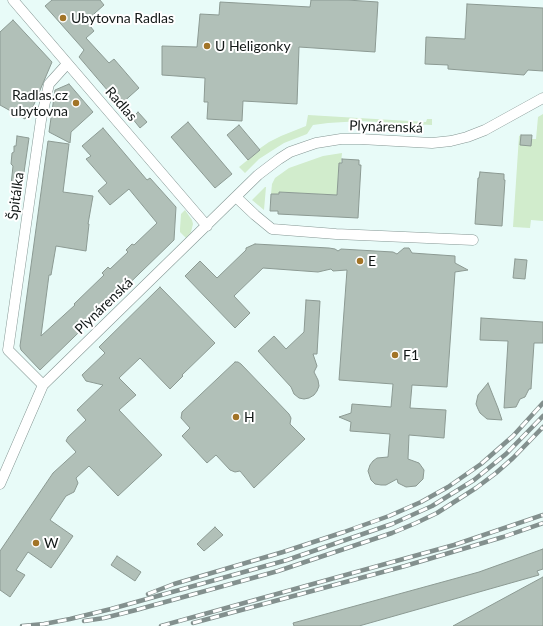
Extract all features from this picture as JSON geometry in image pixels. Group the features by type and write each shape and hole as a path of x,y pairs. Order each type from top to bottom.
{"street":[{"name":"Radlas","path":"13,0 207,226"},
{"name":"Špitálka","path":"43,385 8,350 41,120 49,84 67,64"},
{"name":"Plynárenská","path":"43,385 258,175 278,159 290,152 316,143 341,139 432,143 451,141 485,130 543,98"},
{"path":"236,197 255,216 272,229 336,234 473,240"},
{"path":"0,484 43,385"}],"green space":[{"path":"543,114 543,221 531,220 530,228 513,227 519,136 521,135 521,145 531,139 536,139 538,117"},
{"path":"308,115 426,122 427,119 432,119 432,125 361,121 313,125 307,134 284,143 259,159 245,173 239,167 269,142 306,126"},
{"path":"342,153 341,163 339,164 337,195 279,192 279,194 271,194 272,184 275,178 289,168 323,156"},
{"path":"266,187 264,210 252,200"},
{"path":"185,210 193,224 191,232 186,238 180,232 181,214"}],"building":[{"path":"52,0 100,0 104,5 86,21 94,31 86,38 109,63 114,59 139,88 120,105 79,57 84,50 45,6"},
{"path":"311,0 378,2 375,52 299,47 297,104 243,101 242,121 207,119 208,102 204,102 205,78 162,75 162,46 197,47 200,14 219,15 220,2 310,7"},
{"path":"467,4 543,8 543,71 528,70 524,75 448,69 448,65 425,64 426,37 465,39"},
{"path":"13,20 52,62 32,109 25,119 0,105 0,32"},
{"path":"69,84 93,112 71,132 70,143 49,132 55,90"},
{"path":"138,112 147,122 140,128 132,118"},
{"path":"188,122 232,174 215,188 171,137"},
{"path":"239,125 260,150 248,160 227,135"},
{"path":"103,128 147,180 150,178 176,207 174,240 40,370 21,350 20,346 48,141 69,144 63,192 93,196 88,224 86,251 56,246 51,275 49,275 41,336 75,305 74,304 104,275 102,273 108,267 110,269 128,252 126,250 132,244 134,245 157,223 129,189 110,205 98,191 107,183 86,159 91,156 82,146"},
{"path":"521,135 532,135 531,146 520,145"},
{"path":"17,136 29,138 22,186 11,185 13,166 11,164 12,153 14,152 14,146 16,146"},
{"path":"342,159 359,160 359,165 361,165 358,218 278,214 278,211 270,211 271,194 279,194 279,192 337,195 339,163 342,163"},
{"path":"480,172 504,174 505,180 502,226 475,224 478,178"},
{"path":"255,244 329,248 338,251 341,249 393,252 397,254 404,248 409,248 412,253 455,256 455,263 468,270 455,272 447,387 412,385 410,408 446,410 444,438 409,435 408,459 419,463 424,470 423,479 416,486 406,487 398,483 397,479 386,485 375,484 371,480 368,471 370,465 377,458 388,457 390,434 350,431 351,422 339,417 351,413 352,404 391,407 393,384 339,380 347,270 333,271 331,269 318,272 263,268 234,296 250,313 235,328 185,276 200,261 217,278 246,250 246,248"},
{"path":"515,259 527,260 525,279 513,278"},
{"path":"160,287 215,343 182,375 183,376 170,389 140,358 119,378 136,395 119,410 162,455 118,496 89,466 76,478 78,483 74,492 66,496 50,520 73,536 51,568 28,552 16,570 25,575 10,597 0,590 0,551 53,473 76,452 66,441 68,437 86,420 77,410 103,385 86,381 82,375 105,353 99,347"},
{"path":"306,300 320,301 317,354 313,354 317,366 314,372 319,386 314,395 304,399 299,398 294,394 291,387 258,351 274,336 286,349 304,332"},
{"path":"481,318 543,322 543,343 534,343 531,389 529,389 525,397 520,399 516,407 504,408 508,341 480,340"},
{"name":"H","path":"235,362 241,364 289,414 291,418 290,424 305,439 254,488 240,471 235,472 230,470 216,455 207,463 182,436 190,428 181,418 182,412"},
{"path":"488,383 502,420 487,419 480,413 476,404 478,395"},
{"path":"215,527 223,535 204,551 197,544"},
{"path":"543,549 543,569 537,571 539,575 359,626 294,626 293,623 479,572"},
{"path":"117,556 141,572 135,581 111,565"},
{"path":"543,577 543,626 453,626 495,603"}],"railway":[{"path":"148,594 174,584 283,552 344,532 389,516 421,502 448,487 481,464 513,436 543,403"},
{"path":"22,626 44,624 111,609 287,560 392,524 432,506 474,480 506,454 543,416"},
{"path":"84,621 104,618 136,610 278,571 392,533 416,523 437,513 496,473 543,427"},
{"path":"161,626 454,545 543,515"},
{"path":"193,623 405,566 503,537 543,523"}],"place":[{"name":"Ubytovna Radlas","path":"63,18"},
{"name":"U Heligonky","path":"207,46"},
{"name":"Radlas.cz ubytovna","path":"76,103"},
{"name":"E","path":"360,261"},
{"name":"F1","path":"395,355"},
{"name":"H","path":"236,417"},
{"name":"W","path":"36,543"}]}
